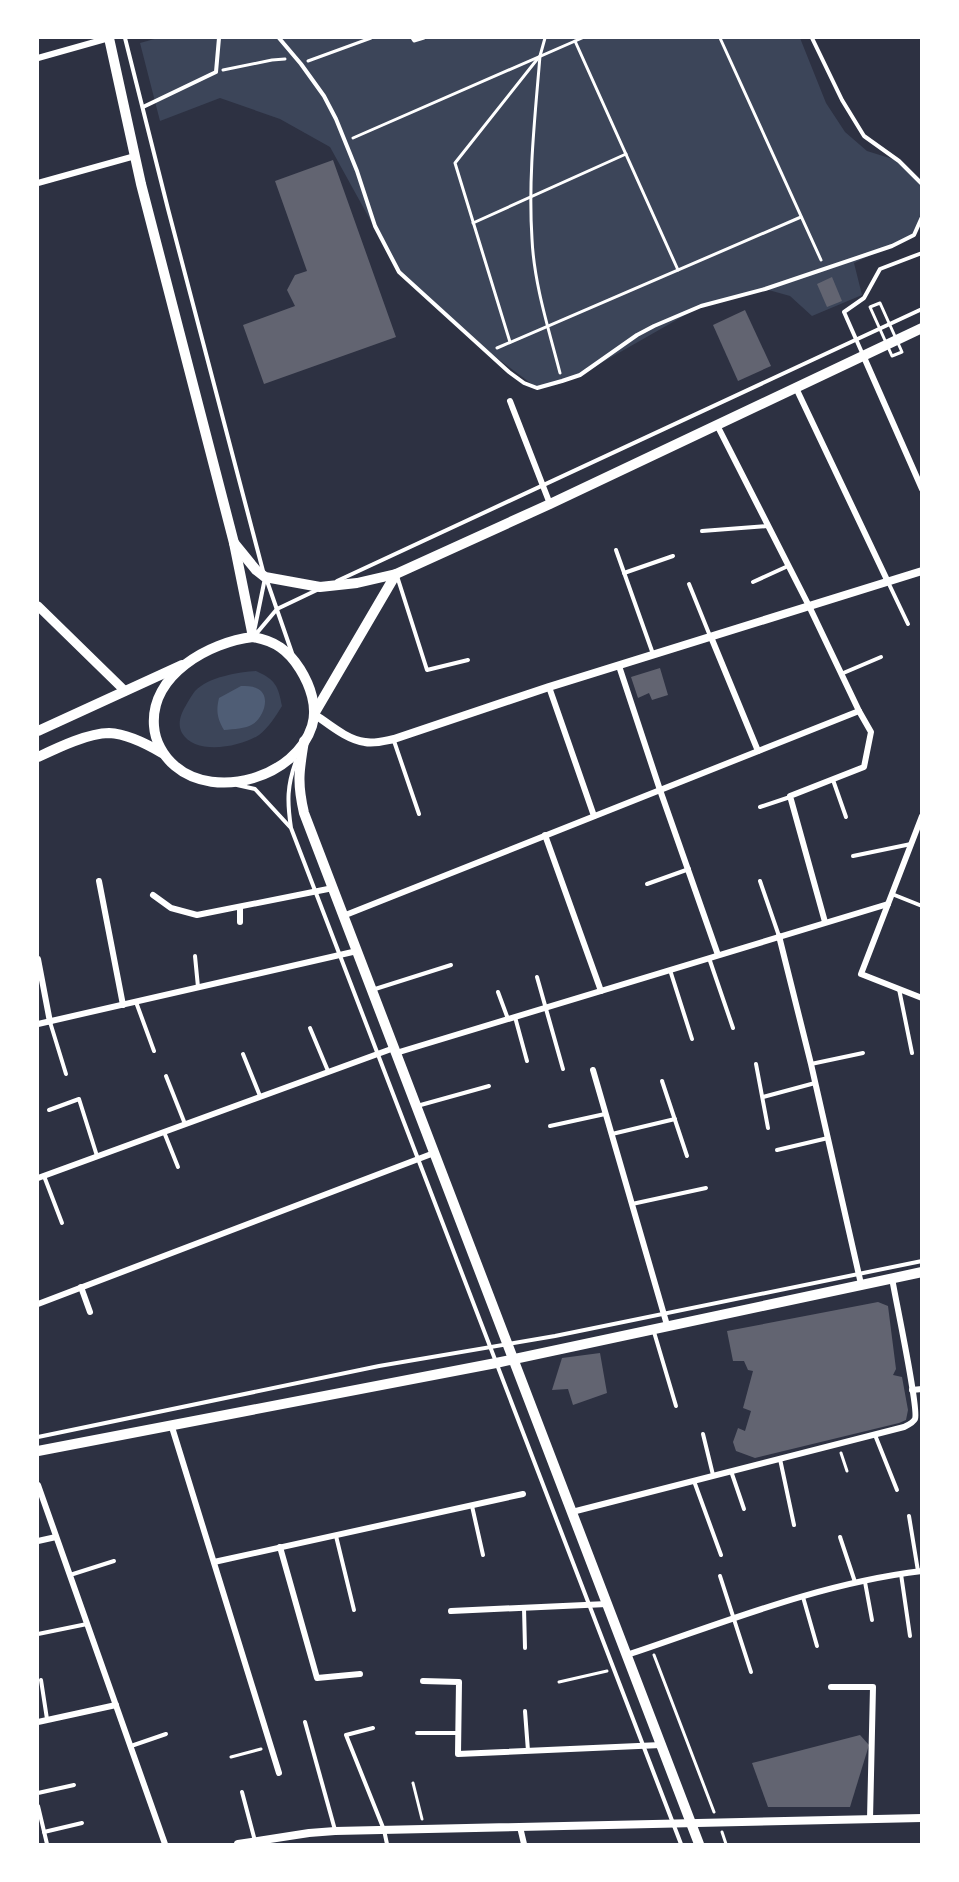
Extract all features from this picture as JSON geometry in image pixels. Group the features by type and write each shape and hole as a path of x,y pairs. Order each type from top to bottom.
{"main road":[{"path":"109,38 135,156 234,543 253,637"},
{"path":"234,543 255,570 265,577 320,587 357,583 396,574 550,504 921,328"},
{"path":"314,714 396,574"},
{"path":"38,606 125,691"},
{"path":"38,731 191,661 221,644 253,637 279,645 288,652 309,687 314,714 312,727 290,758 269,771 230,783 212,783 195,778 173,764 159,745 155,734 154,713 163,688 191,661"},
{"path":"38,757 73,741 108,733 145,743 165,755"},
{"path":"304,741 299,776 299,790 304,813 699,1845"},
{"path":"38,1451 496,1363 860,1279 892,1278 921,1272"}],"street":[{"path":"38,58 109,38"},
{"path":"38,183 135,156"},
{"path":"863,356 921,489"},
{"path":"796,388 888,582"},
{"path":"510,401 550,504"},
{"path":"717,425 871,732 864,767 790,796 825,922"},
{"path":"314,714 352,738 365,742 394,739 549,687 921,572"},
{"path":"711,637 758,751"},
{"path":"619,666 718,955"},
{"path":"549,687 594,816"},
{"path":"343,916 859,711"},
{"path":"921,816 861,974 921,998"},
{"path":"545,835 601,991"},
{"path":"99,880 123,1005"},
{"path":"153,895 171,908 197,915 333,888"},
{"path":"41,1177 378,1054 511,1018 888,904"},
{"path":"240,907 240,922"},
{"path":"779,936 816,1082 860,1279"},
{"path":"38,1024 357,951"},
{"path":"38,959 50,1022"},
{"path":"593,1070 667,1325"},
{"path":"38,1304 434,1153"},
{"path":"572,1512 904,1427 915,1420 912,1390 892,1278"},
{"path":"81,1287 90,1312"},
{"path":"912,1390 921,1389"},
{"path":"171,1424 279,1773"},
{"path":"38,1485 165,1845"},
{"path":"214,1562 523,1494"},
{"path":"38,1540 56,1537"},
{"path":"280,1547 317,1678 360,1674"},
{"path":"627,1655 803,1597 920,1571"},
{"path":"451,1611 607,1604"},
{"path":"423,1681 459,1683 458,1754 661,1745"},
{"path":"831,1687 873,1687 870,1819"},
{"path":"38,1722 116,1705"},
{"path":"238,1845 335,1831 921,1818"},
{"path":"520,1827 524,1845"}],"lane":[{"path":"125,38 182,265 265,577 296,662"},
{"path":"143,108 216,72 219,38"},
{"path":"279,38 324,96 346,141 375,226 399,272 509,372 537,388 580,375 654,326 701,306 765,290 892,246 914,235 921,217"},
{"path":"812,38 842,100 864,136 899,161 921,184"},
{"path":"863,356 844,312 864,298 880,269 921,253"},
{"path":"253,637 277,609 921,309"},
{"path":"702,531 768,526"},
{"path":"616,550 653,655"},
{"path":"624,573 673,556"},
{"path":"753,582 788,566"},
{"path":"396,574 427,670 468,660"},
{"path":"253,637 265,577"},
{"path":"888,582 908,624"},
{"path":"688,584 711,637"},
{"path":"841,674 881,657"},
{"path":"394,739 419,814"},
{"path":"304,741 289,780 288,806 291,828 681,1845"},
{"path":"833,780 846,817"},
{"path":"230,783 255,789 291,828"},
{"path":"760,807 790,796"},
{"path":"853,856 911,844"},
{"path":"647,884 689,869"},
{"path":"760,881 779,936"},
{"path":"892,894 921,906"},
{"path":"195,956 198,988"},
{"path":"709,958 733,1028"},
{"path":"372,990 451,965"},
{"path":"670,970 692,1039"},
{"path":"537,977 563,1069"},
{"path":"899,989 912,1053"},
{"path":"498,992 511,1018 527,1061"},
{"path":"136,1002 154,1051"},
{"path":"50,1022 66,1074"},
{"path":"310,1028 328,1072"},
{"path":"811,1064 863,1053"},
{"path":"243,1054 260,1097"},
{"path":"756,1064 768,1128"},
{"path":"166,1076 185,1124"},
{"path":"662,1081 687,1156"},
{"path":"762,1097 816,1082"},
{"path":"416,1106 489,1086"},
{"path":"49,1110 79,1099 98,1156"},
{"path":"550,1126 606,1113"},
{"path":"612,1134 675,1119"},
{"path":"164,1132 178,1167"},
{"path":"777,1150 828,1138"},
{"path":"41,1177 62,1223"},
{"path":"632,1204 706,1188"},
{"path":"38,1437 380,1366 860,1279 921,1261"},
{"path":"653,1328 676,1406"},
{"path":"704,1434 714,1476"},
{"path":"874,1435 897,1490"},
{"path":"780,1459 794,1525"},
{"path":"731,1471 744,1509"},
{"path":"694,1481 721,1555"},
{"path":"472,1505 483,1555"},
{"path":"909,1516 920,1571"},
{"path":"336,1535 354,1610"},
{"path":"840,1537 855,1584"},
{"path":"69,1575 114,1561"},
{"path":"901,1574 910,1636"},
{"path":"720,1576 751,1672"},
{"path":"865,1582 872,1620"},
{"path":"803,1597 817,1646"},
{"path":"524,1608 525,1648"},
{"path":"38,1634 87,1624"},
{"path":"41,1680 48,1720"},
{"path":"525,1711 528,1751"},
{"path":"305,1722 335,1831"},
{"path":"373,1728 346,1735 384,1830 387,1845"},
{"path":"417,1733 458,1733"},
{"path":"130,1746 166,1734"},
{"path":"38,1793 74,1785"},
{"path":"242,1792 255,1841"},
{"path":"38,1806 47,1845"},
{"path":"44,1832 82,1823"}],"path":[{"path":"216,72 273,60 286,59 301,64 371,38"},
{"path":"412,38 414,41 424,38"},
{"path":"545,38 540,56 530,197 532,241 537,276 562,381"},
{"path":"346,141 582,38"},
{"path":"720,38 824,268"},
{"path":"575,40 678,270"},
{"path":"510,342 454,163 540,56"},
{"path":"473,223 626,154"},
{"path":"487,353 801,217"},
{"path":"870,308 880,303"},
{"path":"838,1444 847,1471"},
{"path":"651,1647 726,1845"},
{"path":"559,1682 613,1669"},
{"path":"231,1757 271,1747"},
{"path":"413,1784 425,1830"}],"shaded area":[{"path":"158,38 800,38 826,103 845,132 867,151 899,161 921,182 921,217 914,235 854,263 862,295 812,316 790,296 765,289 701,306 580,375 537,388 474,341 399,272 330,147 280,119 220,98 160,121 140,43"},
{"path":"256,671 268,677 275,684 282,706 266,729 251,739 230,746 207,747 188,740 182,733 180,719 195,691 216,679"},
{"path":"241,686 253,687 261,691 264,695 265,706 257,721 250,726 224,730 218,714 219,698"}],"building":[{"path":"333,160 396,337 264,384 243,325 295,306 287,290 295,275 307,271 275,181"},
{"path":"832,277 842,301 827,307 817,284"},
{"path":"745,310 771,366 738,381 713,325"},
{"path":"660,668 668,695 652,700 649,693 638,698 631,677"},
{"path":"878,1302 888,1306 896,1369 893,1375 902,1377 908,1410 906,1420 755,1458 736,1451 733,1442 738,1428 745,1431 751,1411 743,1408 753,1371 748,1370 744,1361 733,1361 727,1331"},
{"path":"600,1353 607,1393 573,1405 568,1389 552,1390 562,1358"},
{"path":"860,1735 869,1745 850,1807 768,1807 752,1763"}]}
